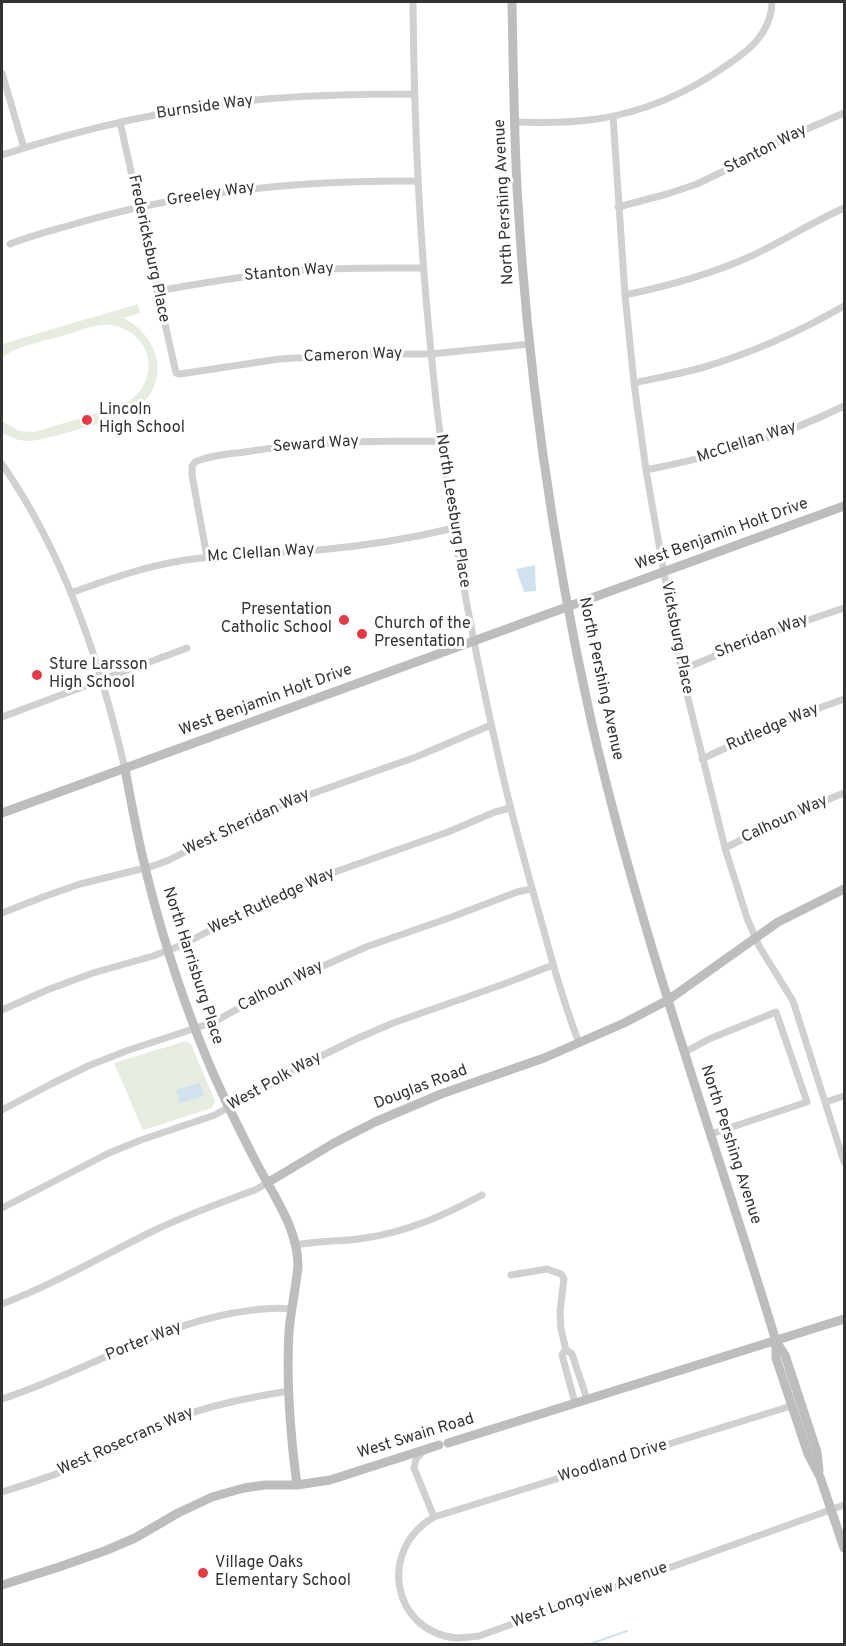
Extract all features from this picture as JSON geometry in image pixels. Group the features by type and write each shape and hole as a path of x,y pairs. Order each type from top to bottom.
{"main road":[{"name":"North Pershing Avenue","path":"512,2 514,122 530,344 545,463 568,606 591,720 616,820 668,1000 776,1341 785,1355 817,1452 820,1477"},
{"name":"West Benjamin Holt Drive","path":"2,813 844,506"},
{"name":"North Harrisburg Place","path":"125,769 145,868 168,951 195,1029 229,1108 293,1233 296,1245 298,1266 290,1328 288,1391 297,1485"},
{"name":"Douglas Road","path":"267,1183 334,1143 375,1122 441,1094 514,1069 624,1023 668,1000 754,937 799,910 844,889"},
{"name":"West Swain Road","path":"2,1585 36,1575 135,1538 178,1513 212,1497 264,1485 297,1485 330,1480 844,1320"},
{"name":"North Pershing Avenue","path":"776,1341 776,1358 791,1406 808,1455 820,1477 832,1509 844,1548"}],"street":[{"name":"North Leesburg Place","path":"413,2 417,181 423,268 441,441 454,528 474,642 510,808 553,965 579,1043"},
{"path":"514,122 559,123 596,119 640,109 677,95 697,85 751,47 763,33 770,18 772,2"},
{"path":"2,73 24,148"},
{"name":"Burnside Way","path":"2,155 120,122 200,107 254,100 414,94"},
{"name":"Stanton Way","path":"618,207 697,184 786,138 844,113"},
{"name":"Vicksburg Place","path":"613,116 618,207 634,382 646,470 681,670 725,848 747,918 754,937 790,994 844,1162"},
{"name":"Fredericksburg Place","path":"120,122 174,370 178,374"},
{"name":"Greeley Way","path":"10,243 95,217 205,194 327,182 417,181"},
{"path":"625,295 669,285 732,264 844,208"},
{"name":"Stanton Way","path":"157,291 237,277 295,271 423,268"},
{"path":"634,382 701,368 742,355 782,339 844,306"},
{"name":"Cameron Way","path":"178,374 279,359 364,354 431,354 530,344"},
{"name":"McClellan Way","path":"646,470 733,450 796,428 844,406"},
{"name":"Seward Way","path":"207,557 192,475 193,464 200,460 269,448 333,442 441,441"},
{"name":"North Harrisburg Place","path":"2,464 35,516 71,593 102,680 125,769"},
{"name":"Mc Clellan Way","path":"71,593 149,567 207,557 372,544 454,528"},
{"name":"Sheridan Way","path":"681,670 773,632 844,608"},
{"path":"2,717 187,648"},
{"name":"Rutledge Way","path":"702,759 781,722 844,699"},
{"name":"West Sheridan Way","path":"2,913 80,884 169,860 291,801 416,757 491,725"},
{"name":"Calhoun Way","path":"725,848 807,808 844,793"},
{"name":"West Rutledge Way","path":"2,1010 93,973 168,951 274,897 318,878 510,808"},
{"name":"Calhoun Way","path":"2,1110 88,1066 214,1022 244,1004 316,968 366,947 517,892 531,889"},
{"name":"West Polk Way","path":"2,1208 109,1153 170,1129 215,1115 311,1061 356,1039 412,1016 553,965"},
{"path":"685,1052 710,1039 776,1012 807,1102 711,1134"},
{"path":"826,1102 844,1096"},
{"name":"Douglas Road","path":"2,1304 57,1281 156,1229 267,1183"},
{"path":"296,1245 312,1241 345,1241 401,1231 428,1222 482,1196"},
{"path":"511,1275 547,1269 561,1274 564,1279 560,1311 561,1329 566,1350 572,1354 587,1400"},
{"name":"Porter Way","path":"2,1400 154,1335 192,1323 254,1310 276,1307 292,1309"},
{"path":"566,1350 562,1355 575,1403"},
{"name":"West Rosecrans Way","path":"2,1491 102,1455 171,1420 204,1408 238,1399 288,1391"},
{"name":"Woodland Drive","path":"434,1517 791,1406"},
{"path":"423,1450 416,1459 414,1468 434,1517"},
{"name":"West Longview Avenue","path":"434,1517 423,1523 406,1543 398,1572 400,1591 408,1609 423,1625 446,1636 463,1638 479,1635 844,1505"}],"shaded area":[{"path":"138,304 140,313 123,318 145,336 152,347 157,360 157,373 155,385 148,397 137,408 101,422 37,440 21,440 2,433 2,421 19,431 34,432 118,407 130,401 145,381 148,358 144,347 136,337 124,329 107,325 93,326 24,347 2,358 2,344"},
{"path":"186,1041 191,1044 215,1101 212,1108 143,1130 114,1063"}],"water":[{"path":"535,565 536,591 524,592 516,569"},
{"path":"200,1083 204,1096 180,1103 176,1090"}],"waterway":[{"path":"590,1644 627,1631"}],"place":[{"name":"Lincoln High School","path":"87,420"},
{"name":"Presentation Catholic School","path":"344,620"},
{"name":"Church of the Presentation","path":"362,634"},
{"name":"Sture Larsson High School","path":"37,675"},
{"name":"Village Oaks Elementary School","path":"203,1573"}]}
